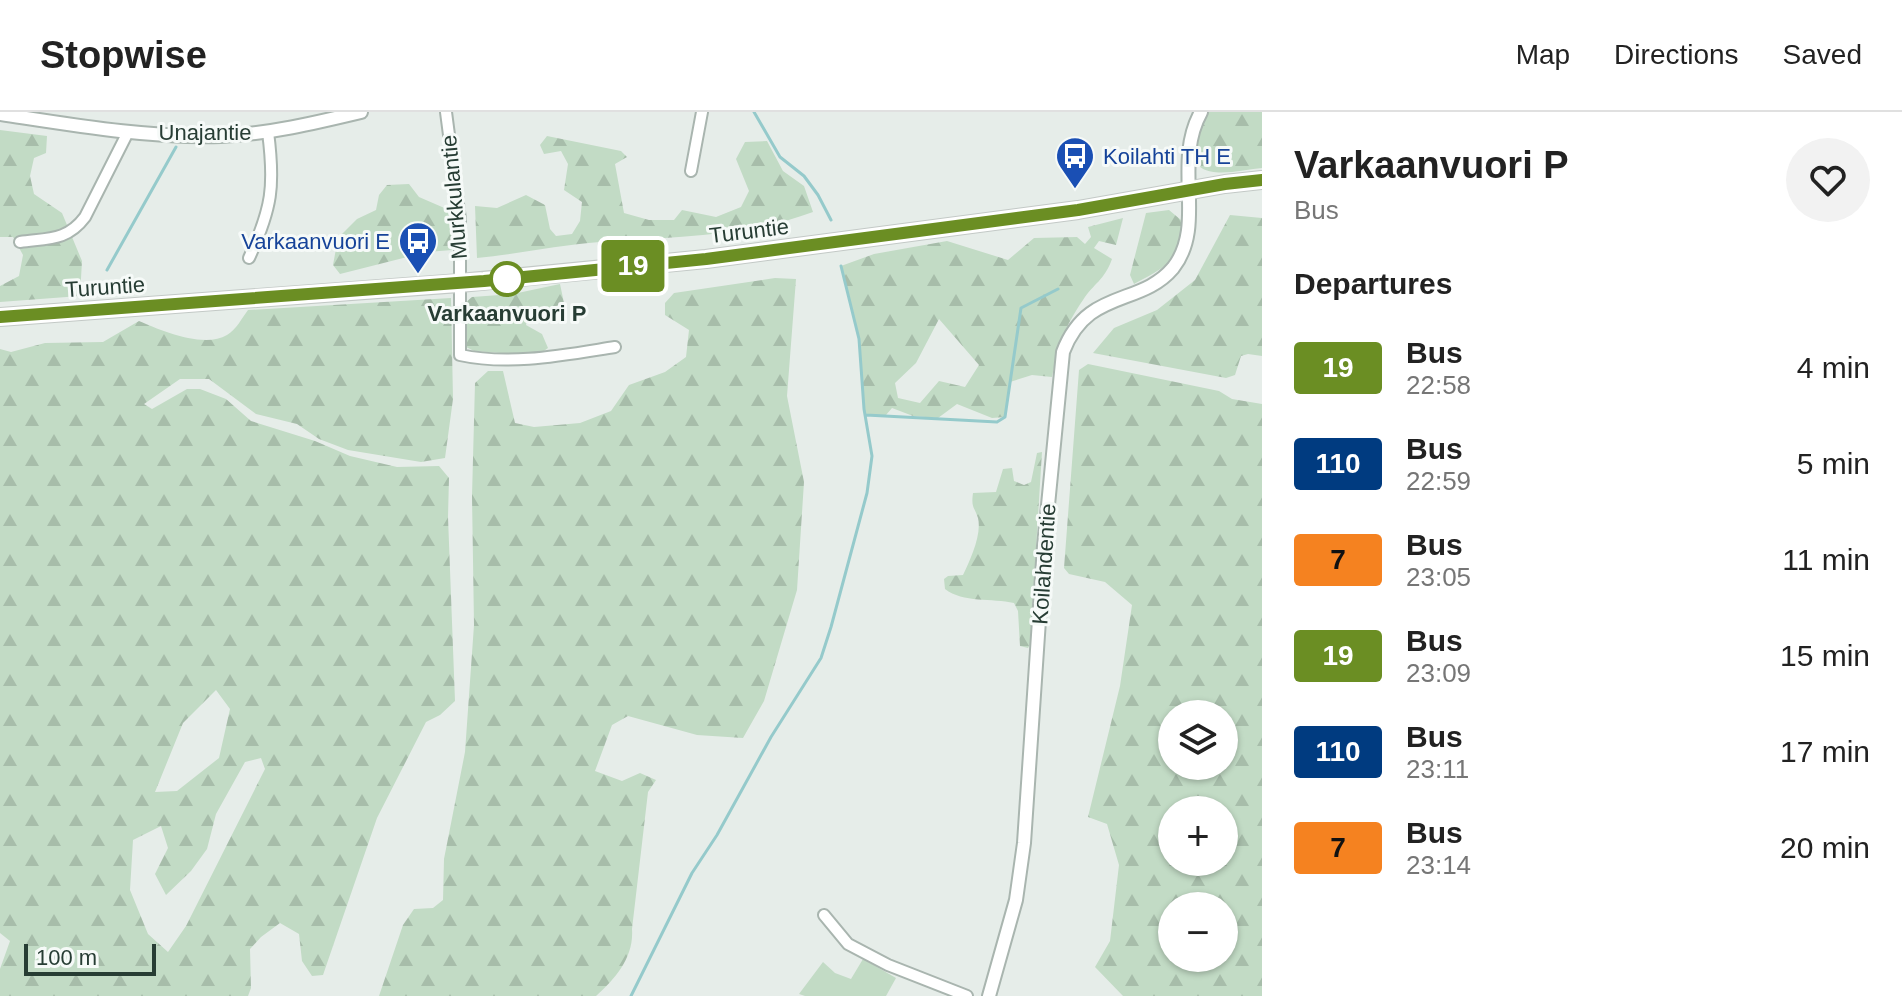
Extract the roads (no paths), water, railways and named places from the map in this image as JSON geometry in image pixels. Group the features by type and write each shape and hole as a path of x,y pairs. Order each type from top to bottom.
{"highway":[{"name":"Turuntie","path":"0,317 460,283 706,259 1063,212 1262,180"}],"street":[{"name":"Unajantie","path":"0,114 128,132 217,136 268,132 361,112"},
{"name":"Murkkulantie","path":"446,112 460,219 460,355 479,360 546,359 615,347"},
{"path":"691,171 702,112"},
{"name":"Koilahdentie","path":"989,996 1016,900 1024,843 1044,546 1063,352 1082,319 1108,303 1155,283 1173,268 1188,235 1187,155 1191,134 1201,112"},
{"path":"20,242 65,236 75,229 85,217 128,132"},
{"path":"249,258 272,195 268,132"},
{"path":"824,915 848,944 888,965 967,996"}],"waterway":[{"path":"754,112 780,157 804,176 831,220"},
{"path":"107,270 176,147"},
{"path":"631,996 692,873 821,658 831,627 867,493 872,456 864,409 859,339 841,266"},
{"path":"866,415 997,422 1005,417 1021,308 1058,289"}],"place":[{"name":"Koilahti TH E","path":"1075,190"},
{"name":"Varkaanvuori E","path":"418,275"},
{"name":"Varkaanvuori P","path":"507,279"}]}
